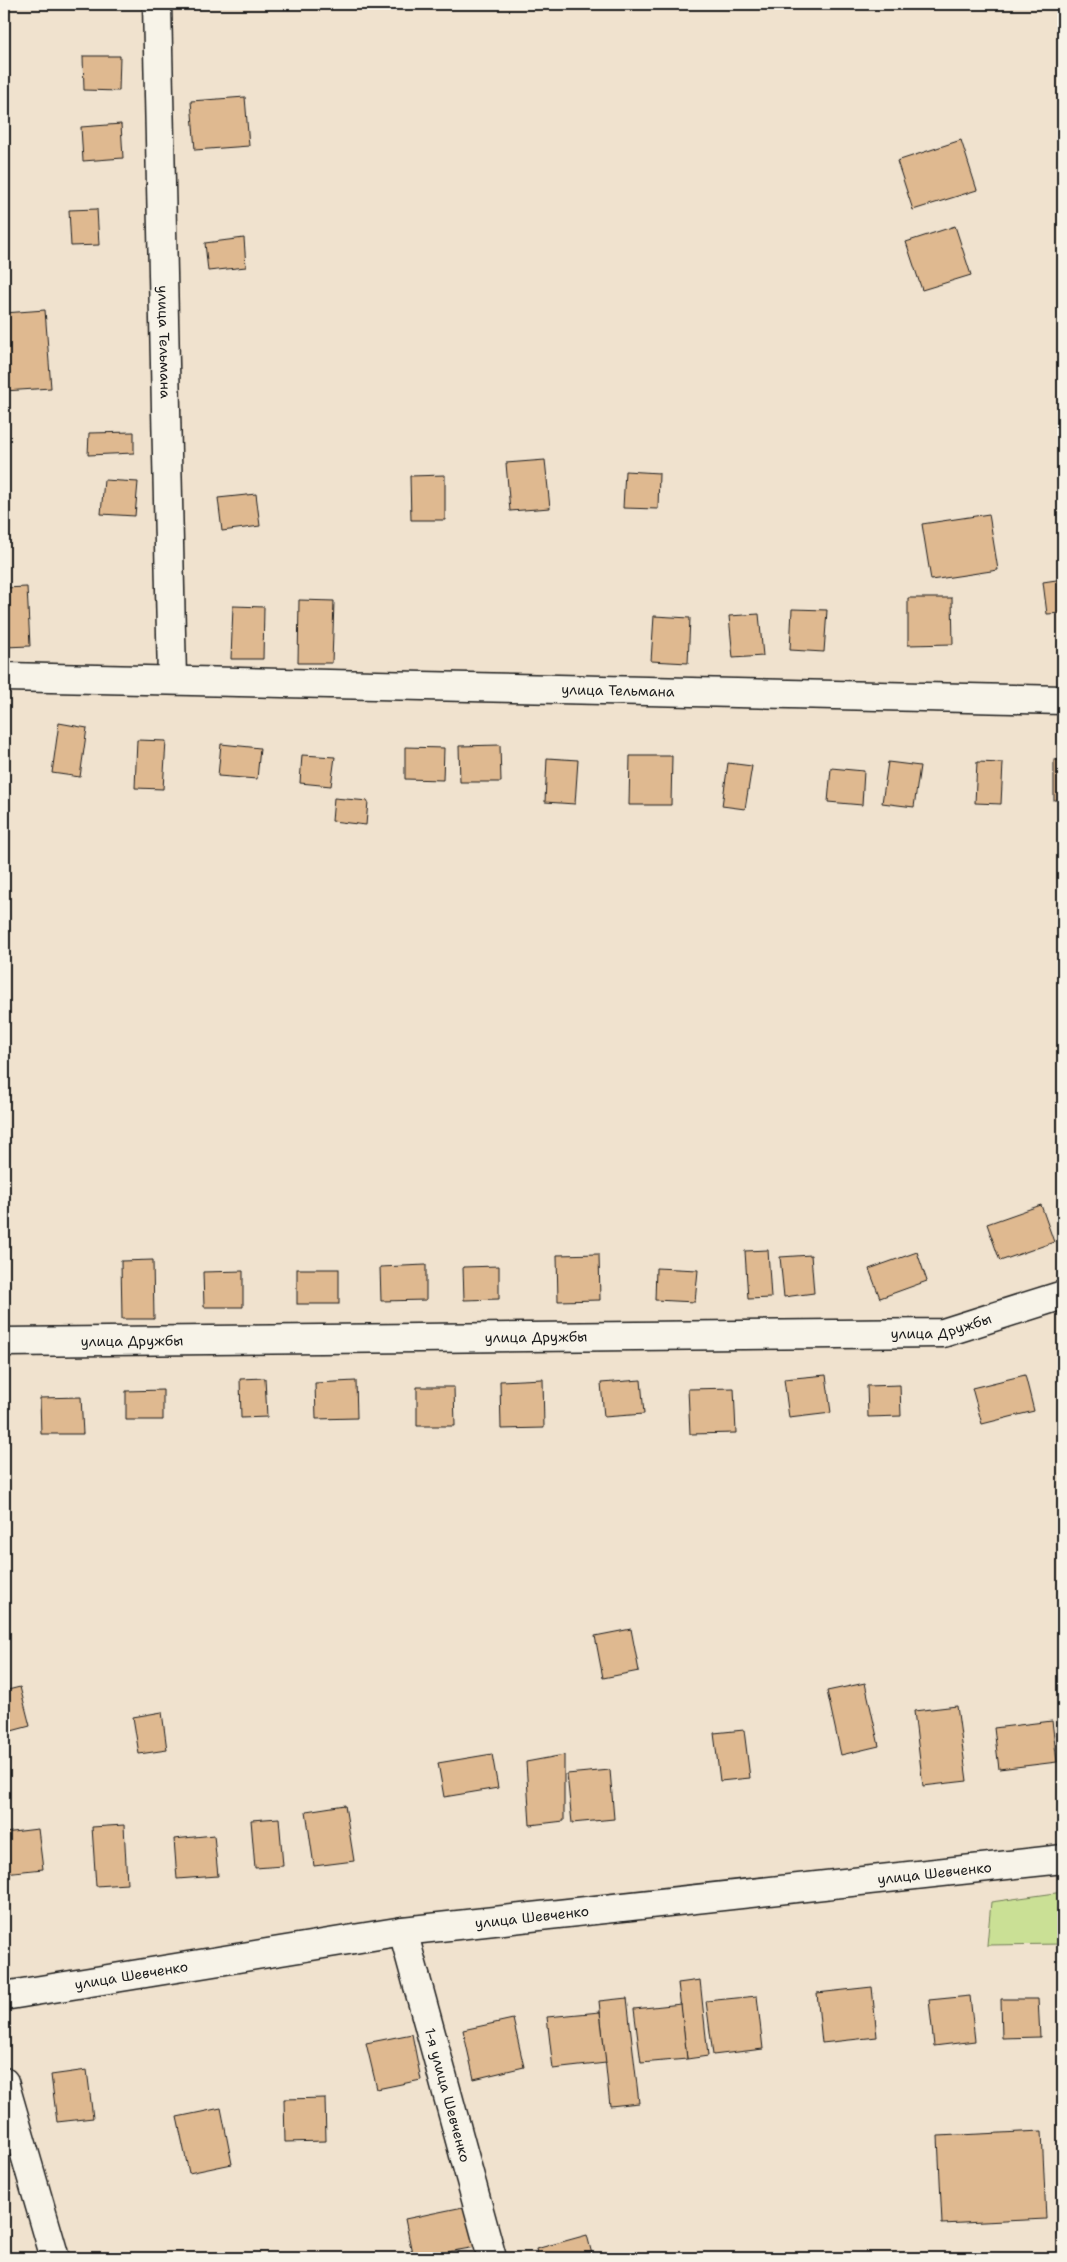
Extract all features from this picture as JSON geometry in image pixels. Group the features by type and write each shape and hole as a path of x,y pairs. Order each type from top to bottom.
{"street":[{"name":"улица Тельмана","path":"156,4 172,679"},
{"name":"улица Тельмана","path":"4,677 172,679 1063,700"},
{"name":"улица Дружбы","path":"4,1342 943,1333 1063,1295"},
{"name":"улица Шевченко","path":"4,1996 403,1931 1063,1859"},
{"name":"1-я улица Шевченко","path":"403,1931 492,2258"},
{"path":"4,2082 55,2258"}],"green space":[{"path":"1063,1892 1063,1944 987,1945 991,1902"}],"building":[{"path":"83,56 120,56 119,91 84,90"},
{"path":"245,97 249,146 195,150 191,101"},
{"path":"121,124 123,158 83,161 81,127"},
{"path":"961,140 977,190 913,210 897,161"},
{"path":"97,209 99,245 71,246 69,210"},
{"path":"955,226 971,275 922,290 906,242"},
{"path":"244,238 246,267 208,271 205,243"},
{"path":"45,310 51,388 4,391 4,313"},
{"path":"134,432 134,453 88,455 89,433"},
{"path":"545,460 550,508 510,511 506,463"},
{"path":"625,471 659,473 658,509 623,508"},
{"path":"445,475 445,520 411,520 410,476"},
{"path":"104,480 138,482 135,516 101,514"},
{"path":"256,494 260,526 222,531 218,498"},
{"path":"989,514 998,570 931,580 922,524"},
{"path":"1063,579 1063,613 1047,614 1043,582"},
{"path":"27,587 30,646 4,647 4,588"},
{"path":"908,598 952,598 953,644 908,645"},
{"path":"299,600 334,601 332,663 298,663"},
{"path":"233,606 264,607 263,659 231,659"},
{"path":"792,609 827,610 824,652 790,650"},
{"path":"759,614 763,656 733,658 729,616"},
{"path":"654,616 690,618 688,663 651,661"},
{"path":"59,723 87,728 80,777 52,773"},
{"path":"137,740 166,741 163,789 135,788"},
{"path":"221,744 260,748 257,779 218,776"},
{"path":"500,745 501,782 460,782 459,746"},
{"path":"405,747 444,748 443,780 405,779"},
{"path":"302,755 335,757 331,786 300,783"},
{"path":"630,756 672,756 671,805 629,805"},
{"path":"547,758 578,760 575,804 545,802"},
{"path":"1054,760 1063,760 1063,800 1054,800"},
{"path":"888,762 920,766 914,807 882,803"},
{"path":"977,762 1003,763 1001,804 975,803"},
{"path":"728,763 752,766 745,809 722,806"},
{"path":"831,768 864,771 862,805 828,802"},
{"path":"334,798 368,801 366,825 332,821"},
{"path":"1041,1205 1054,1242 1000,1261 987,1224"},
{"path":"768,1250 771,1298 748,1299 745,1251"},
{"path":"917,1252 927,1281 880,1298 869,1269"},
{"path":"599,1254 600,1300 558,1301 557,1255"},
{"path":"811,1255 814,1293 784,1297 780,1257"},
{"path":"153,1260 154,1319 122,1319 121,1261"},
{"path":"426,1265 426,1300 381,1301 380,1267"},
{"path":"499,1266 499,1299 464,1300 463,1267"},
{"path":"656,1268 698,1270 695,1302 655,1300"},
{"path":"297,1269 339,1269 339,1304 297,1304"},
{"path":"243,1271 243,1307 204,1307 203,1272"},
{"path":"826,1375 831,1413 789,1418 784,1379"},
{"path":"1025,1375 1034,1411 982,1424 972,1388"},
{"path":"265,1378 267,1417 241,1418 240,1379"},
{"path":"543,1379 544,1428 501,1429 500,1381"},
{"path":"641,1380 644,1414 604,1417 601,1383"},
{"path":"356,1381 357,1418 316,1419 315,1383"},
{"path":"900,1385 901,1416 868,1417 867,1386"},
{"path":"417,1387 454,1387 455,1426 417,1426"},
{"path":"734,1388 736,1433 690,1434 688,1389"},
{"path":"163,1390 163,1420 126,1420 126,1391"},
{"path":"81,1397 83,1434 41,1434 40,1398"},
{"path":"631,1629 639,1671 603,1678 595,1636"},
{"path":"865,1683 879,1746 841,1755 827,1691"},
{"path":"20,1687 30,1726 4,1733 4,1691"},
{"path":"957,1706 967,1781 923,1786 914,1711"},
{"path":"162,1712 167,1750 139,1754 133,1717"},
{"path":"1052,1721 1057,1762 999,1769 994,1728"},
{"path":"744,1730 750,1778 720,1781 714,1733"},
{"path":"492,1754 498,1788 444,1797 438,1763"},
{"path":"564,1755 564,1821 530,1825 526,1762"},
{"path":"610,1770 614,1819 572,1823 567,1774"},
{"path":"345,1805 354,1861 314,1866 306,1811"},
{"path":"279,1818 283,1866 255,1868 251,1820"},
{"path":"124,1825 127,1884 96,1886 92,1827"},
{"path":"38,1829 43,1869 4,1873 4,1833"},
{"path":"214,1835 218,1876 177,1879 174,1839"},
{"path":"700,1980 708,2056 687,2059 678,1983"},
{"path":"872,1987 877,2037 822,2043 817,1993"},
{"path":"757,1996 763,2049 713,2055 706,2001"},
{"path":"970,1996 975,2041 934,2046 929,2000"},
{"path":"627,1998 639,2103 610,2106 599,2001"},
{"path":"1001,1999 1038,1999 1040,2037 1002,2038"},
{"path":"681,2004 687,2059 641,2063 634,2009"},
{"path":"600,2012 606,2063 553,2069 547,2017"},
{"path":"513,2019 524,2067 474,2079 463,2030"},
{"path":"412,2034 421,2080 377,2089 366,2043"},
{"path":"87,2070 93,2118 57,2122 51,2075"},
{"path":"325,2098 326,2141 285,2142 284,2099"},
{"path":"221,2108 232,2164 189,2173 177,2117"},
{"path":"1042,2131 1046,2219 942,2224 938,2136"},
{"path":"468,2206 476,2247 413,2258 405,2219"},
{"path":"587,2235 593,2258 538,2258 536,2249"}]}
